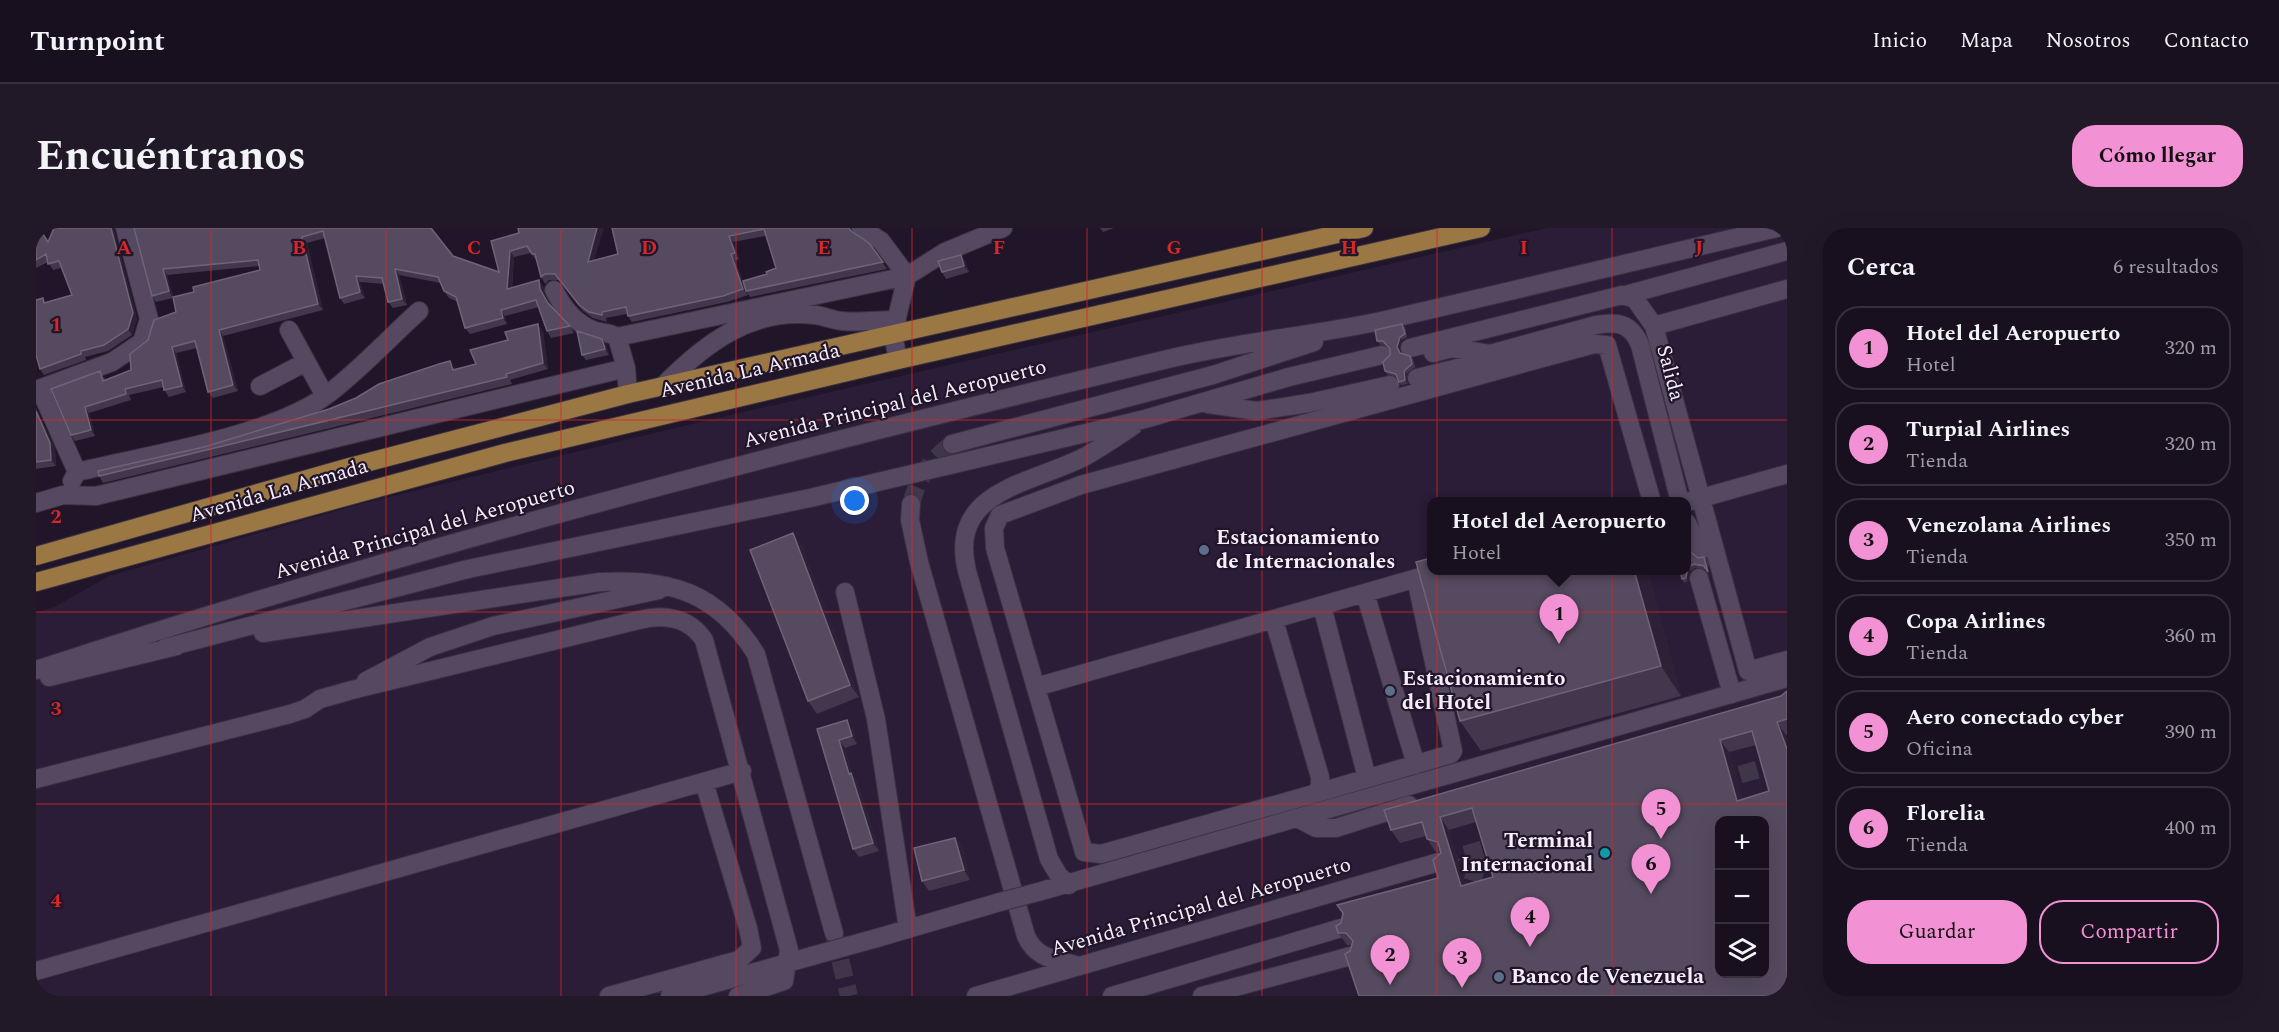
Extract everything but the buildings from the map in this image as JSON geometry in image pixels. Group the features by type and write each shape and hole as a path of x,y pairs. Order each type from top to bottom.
{"main road":[{"name":"Avenida La Armada","path":"36,556 346,468 895,327 1364,228"},
{"name":"Avenida La Armada","path":"36,582 505,453 898,360 1481,228"}],"street":[{"path":"77,472 38,389 112,362 142,342 149,319 125,228"},
{"path":"861,228 881,241 907,276 895,327 898,360"},
{"path":"554,291 565,311 589,328 608,332 617,337 907,276 945,252 1003,228"},
{"name":"Avenida Principal del Aeropuerto","path":"36,670 195,618 385,562 750,464 1174,357 1378,321 1777,228"},
{"path":"1622,295 1611,322 1490,354 1455,358 1412,358 1499,324 1622,295 1787,251"},
{"path":"1654,326 1787,289"},
{"path":"1622,295 1635,299 1654,326 1694,500 1748,670 1787,660"},
{"path":"63,495 77,472 231,435 297,413 325,396 419,311"},
{"path":"663,386 703,349 727,332 751,322 788,315 814,315 895,327"},
{"path":"952,444 1213,375 1378,321"},
{"name":"Salida","path":"1611,322 1630,328 1640,345 1679,497"},
{"path":"289,330 325,396"},
{"path":"617,337 626,368 628,394"},
{"path":"1416,579 1454,751 1451,754 1101,855 1087,854 1081,847 995,548 994,528 1000,514 1081,485 1594,344 1607,345 1651,497"},
{"path":"36,680 468,569 810,498 1145,419 1203,403 1324,359 1385,365 1294,396 1203,403"},
{"path":"260,386 306,362"},
{"path":"36,503 63,495 107,494 626,368"},
{"path":"1069,885 1053,869 1049,859 967,571 963,537 968,523 982,503 997,494 1086,456 1145,419"},
{"path":"1694,500 1787,474"},
{"path":"911,504 910,520 919,562 1026,936 1030,945 1044,957 1079,966"},
{"path":"1691,536 1697,551 1691,539"},
{"path":"1036,687 1429,575"},
{"path":"1699,578 1726,648 1723,669 1732,694"},
{"path":"165,648 600,582 631,580 675,588 716,606 734,621 756,654 834,933"},
{"path":"352,690 393,664 430,647 493,626 641,593 675,588"},
{"path":"845,592 876,719 908,929"},
{"path":"1365,593 1416,765"},
{"path":"1322,606 1367,778"},
{"path":"36,779 290,714 305,709 320,699 352,690 639,620 667,616 692,626 704,640 742,771 772,850 796,936 810,957"},
{"path":"1274,620 1320,777 1317,793"},
{"path":"670,996 1000,902 1069,885 1787,678"},
{"path":"1297,818 1316,828 1336,828 1562,761"},
{"path":"37,966 742,771"},
{"path":"738,996 779,984 783,981 789,962 789,950 779,907 749,809 742,771"},
{"path":"609,996 739,960 749,954 752,943 704,782"},
{"name":"Avenida Principal del Aeropuerto","path":"976,996 1439,862"},
{"path":"1112,996 1341,928"},
{"path":"1202,996 1351,956"}],"shaded area":[{"path":"1547,228 1787,228 1787,996 36,996 36,613 56,606 109,576 360,504 704,421"}],"tunnel":[{"path":"1380,344 1407,338"},
{"path":"1388,375 1415,368"},
{"path":"911,504 926,470 952,444"},
{"path":"1701,550 1708,576"},
{"path":"1714,782 1787,761"},
{"path":"1439,862 1506,843"},
{"path":"1440,863 1498,878"},
{"path":"834,934 849,996"}],"place":[{"name":"Estacionamiento de Internacionales","path":"1204,550"},
{"name":"Hotel del Aeropuerto","path":"1559,644"},
{"name":"Estacionamiento del Hotel","path":"1390,691"},
{"name":"Aero conectado cyber","path":"1661,839"},
{"name":"Terminal Internacional","path":"1605,853"},
{"name":"Florelia","path":"1651,894"},
{"name":"Copa Airlines","path":"1530,947"},
{"name":"Banco de Venezuela","path":"1499,977"},
{"name":"Turpial Airlines","path":"1390,985"},
{"name":"Venezolana Airlines","path":"1462,988"}]}
